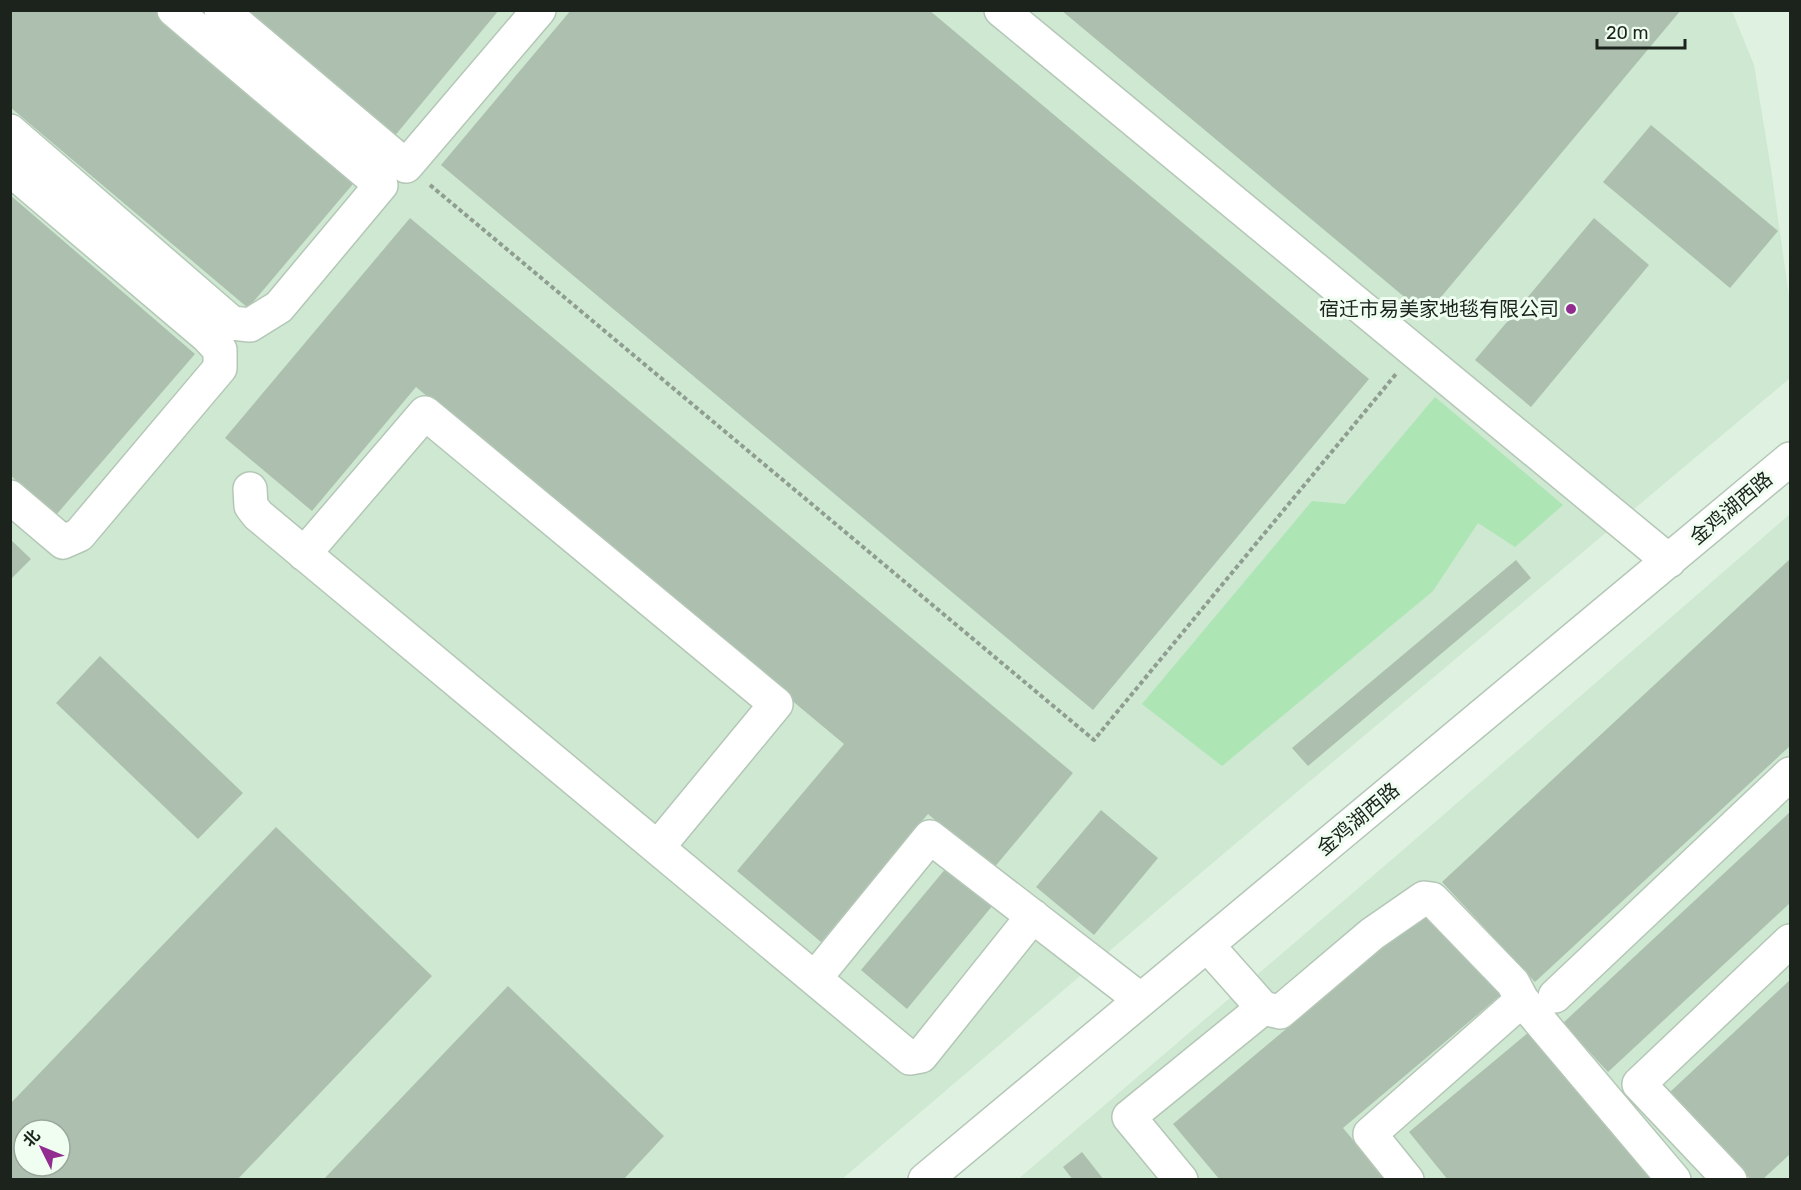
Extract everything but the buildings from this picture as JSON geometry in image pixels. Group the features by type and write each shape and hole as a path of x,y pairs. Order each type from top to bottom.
{"street":[{"path":"10,131 232,323 250,325 279,307 381,185 174,10"},
{"path":"221,10 406,166 539,10"},
{"path":"1001,10 1669,561"},
{"path":"10,169 208,338 220,350 220,368 79,535 63,542 10,497"},
{"path":"304,554 425,413 776,704 658,847"},
{"name":"金鸡湖西路","path":"926,1179 1791,459"},
{"path":"250,489 251,506 258,515 910,1058 921,1056 1033,916"},
{"path":"1556,996 1791,774"},
{"path":"815,978 930,837 1141,1000"},
{"path":"1207,945 1263,1008 1280,1012 1372,934 1424,898 1432,899 1513,983 1522,1000 1674,1179"},
{"path":"1730,1179 1639,1084 1791,940"},
{"path":"1407,1179 1370,1134 1522,1000"},
{"path":"1181,1179 1130,1117 1263,1008"}],"path":[{"path":"406,166 1094,740 1415,351"}],"shaded area":[{"path":"10,11 1732,11 1754,65 1771,169 1790,303 1790,378 1209,866 842,1179 11,1179"},
{"path":"1790,514 1790,1179 1017,1180 1396,856"}],"green space":[{"path":"1435,397 1563,505 1515,547 1478,523 1433,591 1222,766 1142,704 1312,501 1345,504"}],"place":[{"name":"宿迁市易美家地毯有限公司","path":"1571,309"}]}
